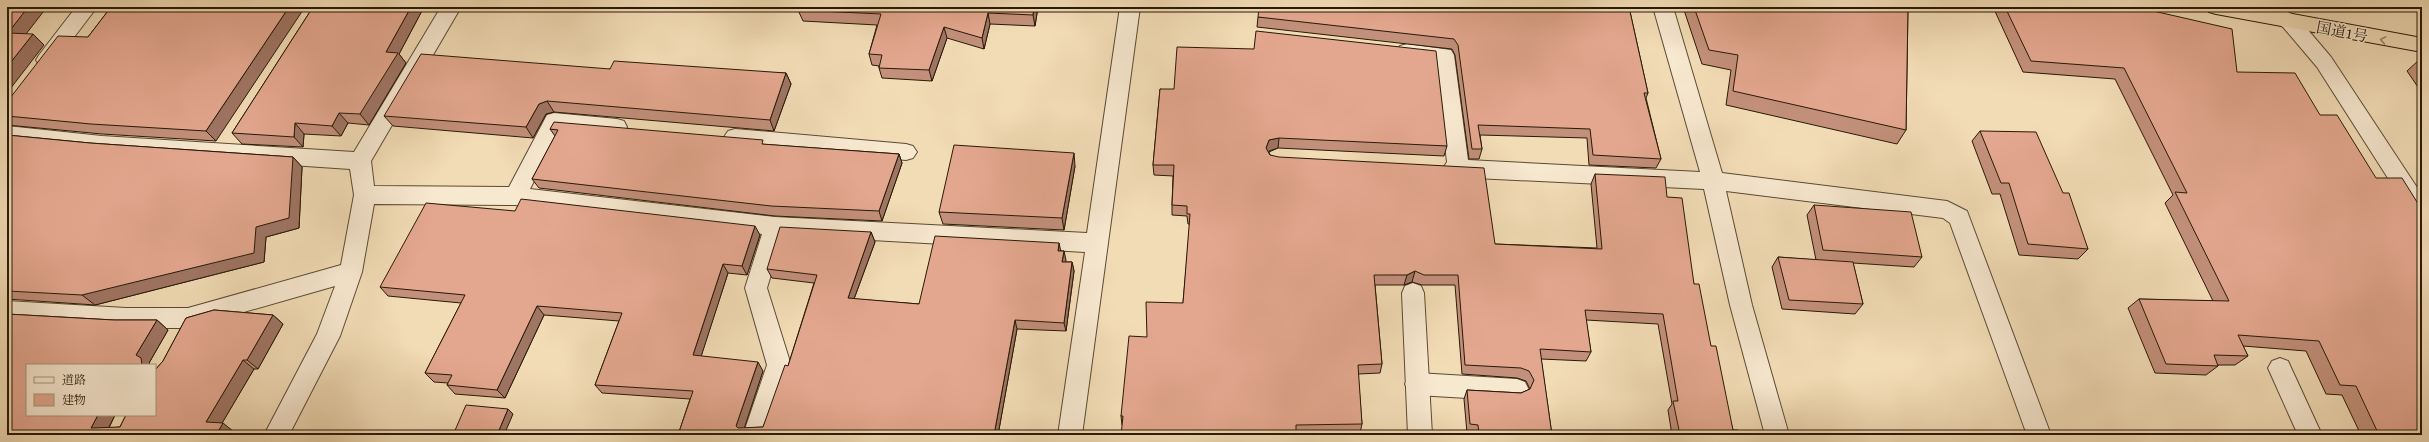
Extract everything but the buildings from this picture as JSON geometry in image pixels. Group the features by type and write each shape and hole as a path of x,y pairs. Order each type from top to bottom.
{"highway":[{"name":"国道1号","path":"2216,7 2290,22 2422,45"}],"street":[{"path":"35,74 87,7"},
{"path":"276,435 328,336 351,272 365,195 360,161 451,7"},
{"path":"1070,435 1130,7"},
{"path":"1663,7 1712,181 1741,305 1777,435"},
{"path":"2263,7 2290,22 2324,62 2422,213"},
{"path":"1390,49 1444,55 1458,168"},
{"path":"515,196 554,122 640,129"},
{"path":"223,152 236,132"},
{"path":"7,134 102,144 360,161"},
{"path":"718,136 906,152"},
{"path":"1434,166 1712,181 1947,210 1959,217 2039,435"},
{"path":"365,195 435,194 515,196 775,226 1097,243"},
{"path":"756,435 779,364 756,288 775,226"},
{"path":"7,311 126,318 188,318 351,272"},
{"path":"1413,293 1420,435"},
{"path":"176,342 188,318"},
{"path":"2280,368 2310,435"},
{"path":"1417,384 1517,390"}]}
